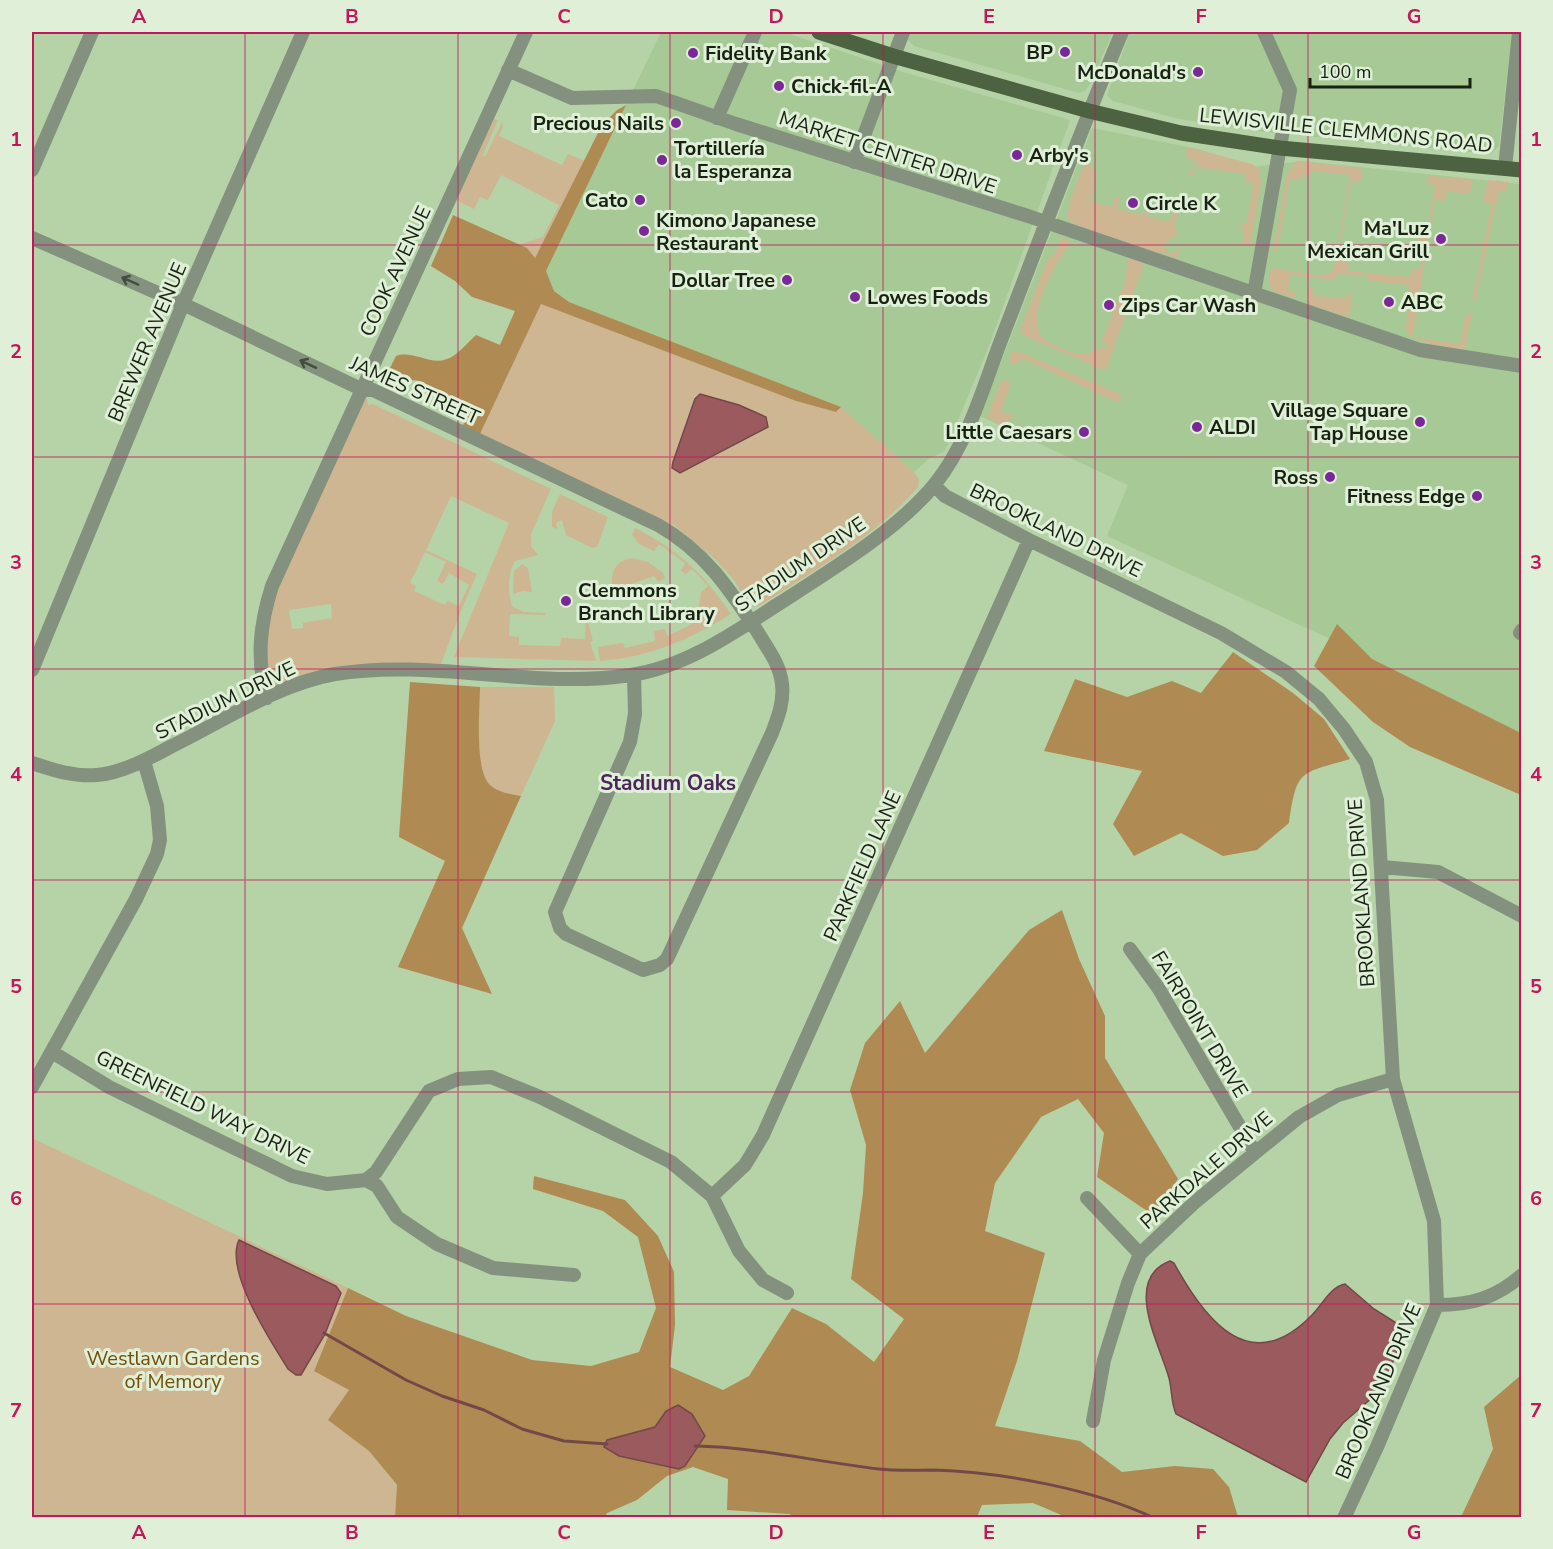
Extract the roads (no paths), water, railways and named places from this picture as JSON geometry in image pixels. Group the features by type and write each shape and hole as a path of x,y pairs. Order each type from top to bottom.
{"main road":[{"name":"LEWISVILLE CLEMMONS ROAD","path":"819,32 893,56 1089,111 1181,133 1280,148 1521,170"}],"street":[{"path":"32,170 92,32"},
{"name":"BREWER AVENUE","path":"32,670 183,304 303,32"},
{"name":"COOK AVENUE","path":"267,698 260,666 260,637 264,612 272,586 526,32"},
{"path":"717,118 756,32"},
{"path":"854,162 903,32"},
{"name":"STADIUM DRIVE","path":"32,763 64,773 100,775 144,761 267,698 321,677 377,670 548,678 634,675 673,664 751,622 891,525 934,485 957,451 1122,32"},
{"path":"1254,294 1290,90 1264,32"},
{"path":"1505,168 1519,32"},
{"name":"MARKET CENTER DRIVE","path":"508,70 572,98 590,100 646,94 1047,223 1425,352 1521,366"},
{"name":"JAMES STREET","path":"32,238 183,304 361,389 373,390 665,529 694,549 715,569 775,660 780,673 782,699 779,714 667,959 660,965 644,970 566,934 560,927 555,912 630,742 635,714 634,675"},
{"name":"BROOKLAND DRIVE","path":"934,485 945,496 1029,540 1221,633 1286,672 1318,699 1344,729 1366,762 1377,800 1393,1079 1434,1221 1437,1305 1377,1447 1344,1518"},
{"name":"PARKFIELD LANE","path":"712,1196 745,1166 763,1135 1029,540"},
{"path":"32,1087 135,899 157,854 160,840 157,806 144,761"},
{"path":"1382,867 1438,872 1521,916"},
{"name":"FAIRPOINT DRIVE","path":"1130,949 1159,989 1254,1151"},
{"name":"GREENFIELD WAY DRIVE","path":"52,1052 109,1087 292,1176 327,1184 366,1180"},
{"path":"574,1275 493,1268 437,1244 397,1217 377,1186 366,1180 376,1172 429,1091 458,1079 491,1077 540,1097 671,1162 712,1196 739,1251 764,1280 787,1293"},
{"name":"PARKDALE DRIVE","path":"1093,1421 1104,1360 1128,1283 1140,1254 1254,1151 1323,1102 1338,1095 1393,1079"},
{"path":"1087,1198 1140,1254"},
{"path":"1437,1305 1454,1305 1489,1298 1521,1275"}],"waterway":[{"path":"324,1333 406,1380 442,1396 484,1410 522,1429 564,1441 607,1444"},
{"path":"695,1446 764,1452 879,1469 960,1471 1017,1478 1103,1499 1154,1518"}],"place":[{"name":"BP","path":"1065,52"},
{"name":"Fidelity Bank","path":"693,53"},
{"name":"McDonald's","path":"1198,72"},
{"name":"Chick-fil-A","path":"779,86"},
{"name":"Precious Nails","path":"676,123"},
{"name":"Arby's","path":"1017,155"},
{"name":"Tortillería la Esperanza","path":"662,160"},
{"name":"Cato","path":"640,200"},
{"name":"Circle K","path":"1133,203"},
{"name":"Kimono Japanese Restaurant","path":"644,231"},
{"name":"Ma'Luz Mexican Grill","path":"1441,239"},
{"name":"Dollar Tree","path":"787,280"},
{"name":"Lowes Foods","path":"855,297"},
{"name":"ABC","path":"1389,302"},
{"name":"Zips Car Wash","path":"1109,305"},
{"name":"Village Square Tap House","path":"1420,422"},
{"name":"ALDI","path":"1197,427"},
{"name":"Little Caesars","path":"1084,432"},
{"name":"Ross","path":"1330,477"},
{"name":"Fitness Edge","path":"1477,496"},
{"name":"Clemmons Branch Library","path":"566,601"}],"district":[{"name":"Stadium Oaks","path":"668,783"}],"park label":[{"name":"Westlawn Gardens of Memory","path":"173,1370"}]}
